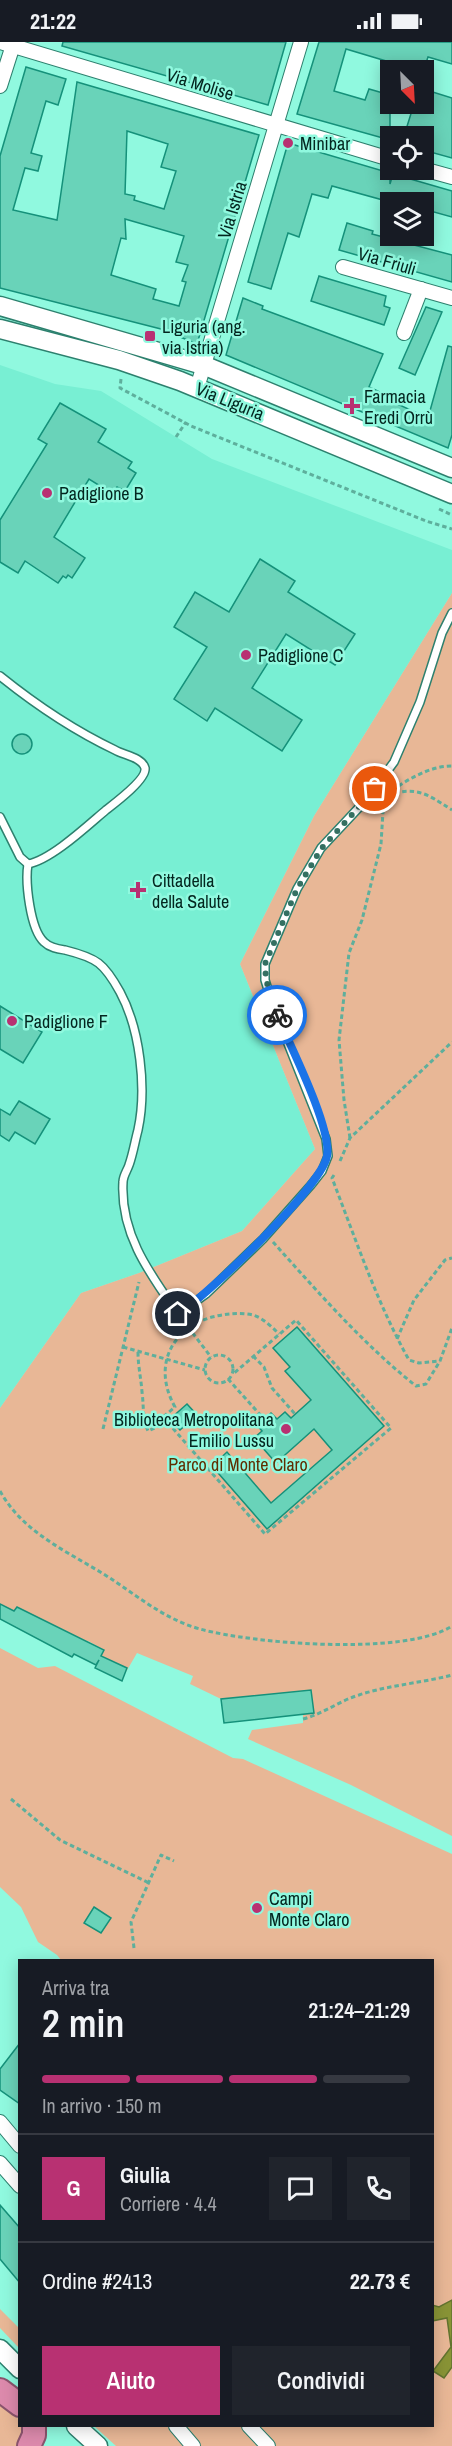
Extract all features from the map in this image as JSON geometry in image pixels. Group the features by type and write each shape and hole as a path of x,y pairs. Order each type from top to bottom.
{"highway":[{"path":"0,2390 18,2404"},
{"path":"29,2446 34,2435 34,2427"}],"street":[{"name":"Via Istria","path":"197,388 301,42"},
{"name":"Via Molise","path":"9,43 380,156"},
{"path":"0,86 9,43"},
{"path":"434,172 452,177"},
{"name":"Via Friuli","path":"343,267 452,298"},
{"name":"Via Friuli","path":"404,333 421,289"},
{"name":"Via Liguria","path":"0,306 203,364 452,468"},
{"name":"Via Liguria","path":"0,329 119,360 197,388 449,488"},
{"path":"0,2122 18,2144"},
{"path":"0,2163 18,2184"},
{"path":"0,2349 18,2367"},
{"path":"77,2427 98,2446"},
{"path":"177,2427 193,2446"},
{"path":"250,2427 268,2446"}],"lane":[{"path":"0,817 20,857 27,864 28,895 43,942 51,947 86,954 101,962 130,1012 139,1060 141,1110 130,1164 122,1180 125,1207 131,1238 143,1263 178,1314 206,1294 266,1235 322,1172 327,1156 326,1138 320,1118 273,1006 266,980 265,964 297,889 321,849 375,789 394,762 420,702 442,633 452,613"},
{"path":"0,676 57,720 116,751 141,761 145,766 141,779 104,812 53,851 27,864"}],"path":[{"path":"122,375 120,388 186,423 426,521 452,528"},
{"path":"176,437 186,423"},
{"path":"384,795 414,776 444,766 452,766"},
{"path":"375,789 384,795 401,791 423,791 452,810"},
{"path":"350,1138 339,1040 349,952 362,920 381,844 384,795"},
{"path":"440,1361 419,1363 410,1360 397,1339 366,1268 332,1178 350,1138 452,1042"},
{"path":"266,1235 358,1333 393,1368 416,1386 426,1384 440,1361 452,1329"},
{"path":"397,1339 414,1300 445,1260 452,1258"},
{"path":"103,1429 139,1282"},
{"path":"178,1314 211,1357"},
{"path":"163,1417 175,1407 166,1383 166,1361 178,1337 188,1327 226,1314 254,1315 279,1334"},
{"path":"123,1347 166,1361 205,1370 213,1381 222,1383 296,1320 390,1428 266,1534 163,1417"},
{"path":"138,1352 142,1392 141,1407 148,1431 164,1424 163,1417"},
{"path":"205,1370 211,1357 219,1354 228,1357 233,1365 232,1374"},
{"path":"254,1356 264,1367 272,1388 295,1414"},
{"path":"228,1379 264,1419"},
{"path":"0,1491 19,1518 49,1542 157,1610 200,1629 269,1642 347,1644 411,1641 430,1637 452,1626"},
{"path":"303,1719 319,1715 338,1703 360,1694 452,1675"},
{"path":"11,1799 60,1840 148,1883"},
{"path":"134,1948 131,1922 148,1883 161,1855 174,1861"}],"shaded area":[{"name":"Cittadella della Salute","path":"0,365 55,384 101,391 212,459 452,550 452,593 314,816 240,964 315,1149 242,1231 139,1273 81,1293 0,1408"},
{"path":"452,2300 452,2367 444,2378 434,2372 451,2347 447,2318 434,2321 434,2306 439,2307"}],"green space":[{"name":"Parco di Monte Claro","path":"452,593 452,1836 351,1785 248,1739 252,1730 303,1723 303,1715 313,1713 311,1690 221,1699 190,1684 193,1676 137,1653 126,1672 127,1668 101,1656 104,1650 88,1641 86,1643 17,1607 14,1611 0,1604 0,1408 81,1293 139,1273 242,1231 315,1149 240,964 314,816"},
{"name":"Campi Monte Claro","path":"0,1648 38,1668 55,1666 233,1758 243,1759 452,1854 452,2446 116,2446 95,2427 434,2427 434,1959 60,1959 38,1942 21,1907 0,1887"},
{"path":"0,2309 18,2327 18,2347 0,2328"},
{"path":"0,2402 18,2418 18,2427 25,2429 20,2446 0,2446"}],"building":[{"path":"63,42 286,42 268,105 62,46"},
{"path":"319,42 452,42 452,64 428,57 427,60 383,60 346,49 334,91 365,100 369,89 380,92 380,114 390,114 390,126 380,126 380,137 297,114"},
{"path":"26,67 66,79 58,105 46,101 31,153 42,156 38,171 25,168 13,210 57,220 77,82 259,135 197,344 161,329 0,288 0,156","holes":["127,131 168,144 161,167 176,171 164,209 134,200 135,196 125,194","125,219 184,236 176,262 188,265 182,281 186,282 179,306 153,299 156,289 111,275 121,238 126,239"]},
{"path":"434,92 452,98 452,158 434,153 434,126 407,126 411,114 434,114"},
{"path":"288,143 380,170 380,180 390,180 390,184 391,180 414,180 452,191 452,217 434,212 434,192 380,192 380,199 332,186 328,198 312,194 299,237 288,233 271,289 248,282"},
{"path":"347,223 373,231 372,234 380,236 380,246 418,246 452,255 452,282 339,250"},
{"path":"319,276 386,296 384,306 390,308 384,325 311,301"},
{"path":"243,298 263,306 262,309 383,354 369,387 397,400 395,403 428,418 448,346 452,347 452,435 448,448 226,355"},
{"path":"426,307 442,312 415,375 399,368"},
{"name":"Padiglione B","path":"60,403 106,429 98,442 132,462 128,468 136,473 125,491 117,487 113,494 89,479 54,537 85,558 72,578 68,575 66,578 63,576 58,583 25,561 18,573 0,562 0,520 47,444 38,439"},
{"name":"Padiglione C","path":"260,559 295,581 288,592 355,634 335,665 286,634 252,688 302,720 282,751 215,708 207,721 174,699 207,647 174,627 195,592 229,612"},
{"path":"18,734 26,734 32,740 32,748 26,754 18,754 12,748 12,740"},
{"name":"Padiglione F","path":"0,1006 42,1032 23,1063 0,1049"},
{"path":"19,1101 50,1119 35,1144 15,1132 9,1141 0,1135 0,1109 10,1115"},
{"name":"Biblioteca Metropolitana Emilio Lussu","path":"297,1327 384,1426 267,1529 212,1466 227,1452 271,1503 332,1450 314,1429 276,1463 254,1438 262,1431 257,1425 271,1413 277,1419 285,1412 291,1418 311,1400 285,1371 290,1367 273,1348"},
{"path":"187,1404 197,1415 180,1430 170,1419"},
{"path":"0,1604 14,1611 17,1607 104,1650 101,1656 127,1668 122,1681 95,1668 99,1660 96,1665 74,1654 72,1657 0,1619"},
{"path":"311,1690 314,1713 224,1723 221,1699"},
{"path":"94,1907 111,1918 101,1933 84,1923"},
{"path":"18,2046 18,2103 0,2090 0,2069"},
{"path":"0,2205 18,2226 18,2281 0,2259"}],"way so far":[{"path":"277,1015 266,980 265,964 297,889 321,849 375,789"}],"place":[{"name":"Minibar","path":"288,143"},
{"name":"Liguria (ang. via Istria)","path":"150,336"},
{"name":"Farmacia Eredi Orrù","path":"352,406"},
{"name":"Padiglione B","path":"47,493"},
{"name":"Padiglione C","path":"246,655"},
{"name":"Cittadella della Salute","path":"138,890"},
{"name":"Padiglione F","path":"12,1021"},
{"name":"Biblioteca Metropolitana Emilio Lussu","path":"286,1429"},
{"name":"Campi Monte Claro","path":"257,1908"}],"route":[{"path":"178,1314 206,1294 262,1239 322,1172 327,1156 326,1138 320,1118 277,1015"}]}
